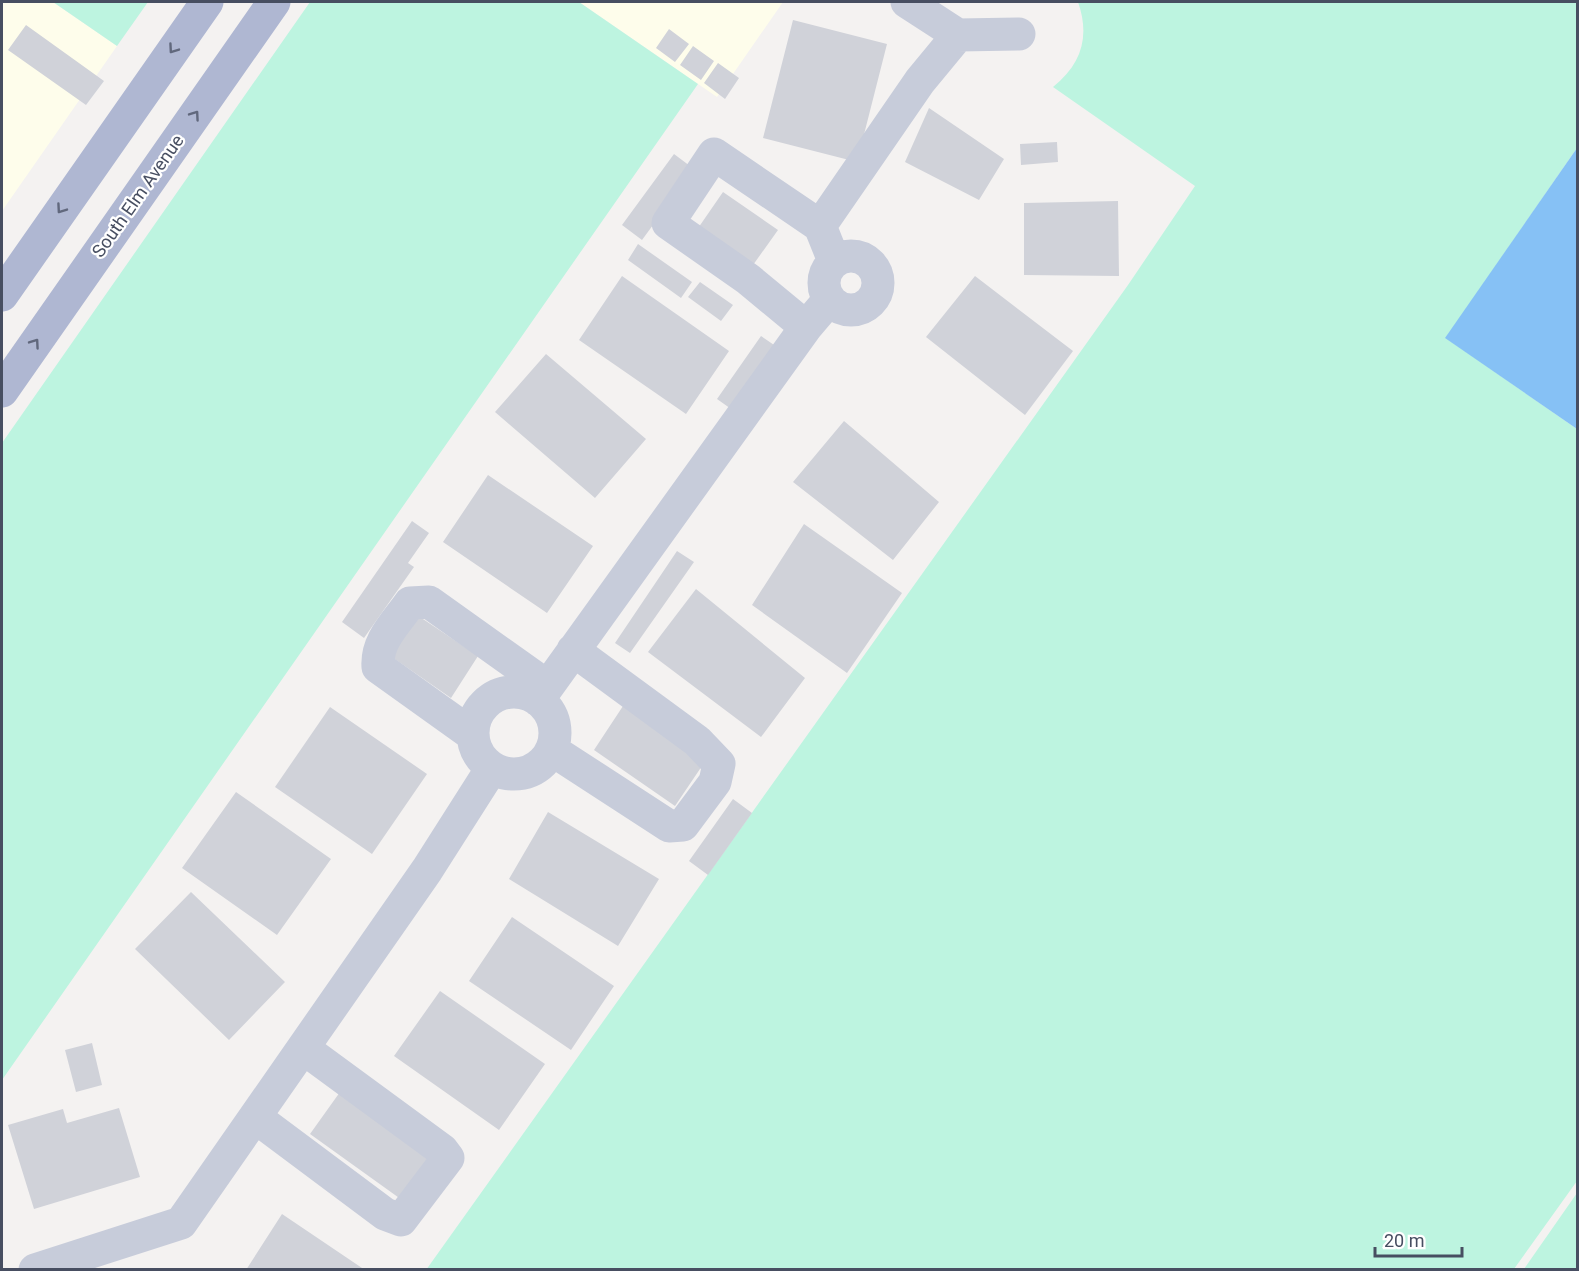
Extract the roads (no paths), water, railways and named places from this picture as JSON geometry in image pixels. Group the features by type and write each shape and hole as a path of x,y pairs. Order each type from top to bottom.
{"main road":[{"path":"2,295 207,2"},
{"name":"South Elm Avenue","path":"2,391 274,2"}],"street":[{"path":"907,2 958,34 1019,34"},
{"path":"820,226 920,81 958,34"},
{"path":"806,327 748,279 668,223 714,154 820,226 834,261"},
{"path":"851,255 868,261 874,268 878,286 870,302 863,308 844,310 829,300 825,292 824,275 834,261 851,255"},
{"path":"542,693 806,327 829,300"},
{"path":"473,735 378,667 377,655 381,642 411,603 429,602 542,693 554,722 555,736 552,750 544,762 526,772 505,773 492,768 476,748 473,735 480,711 500,695 542,693"},
{"path":"552,750 669,826 683,825 715,782 719,764 697,741 573,650"},
{"path":"35,1269 181,1223 427,870 492,768"},
{"path":"255,1117 385,1214 401,1220 448,1158 442,1150 303,1048"}],"water":[{"path":"1577,148 1577,429 1445,338"}]}
